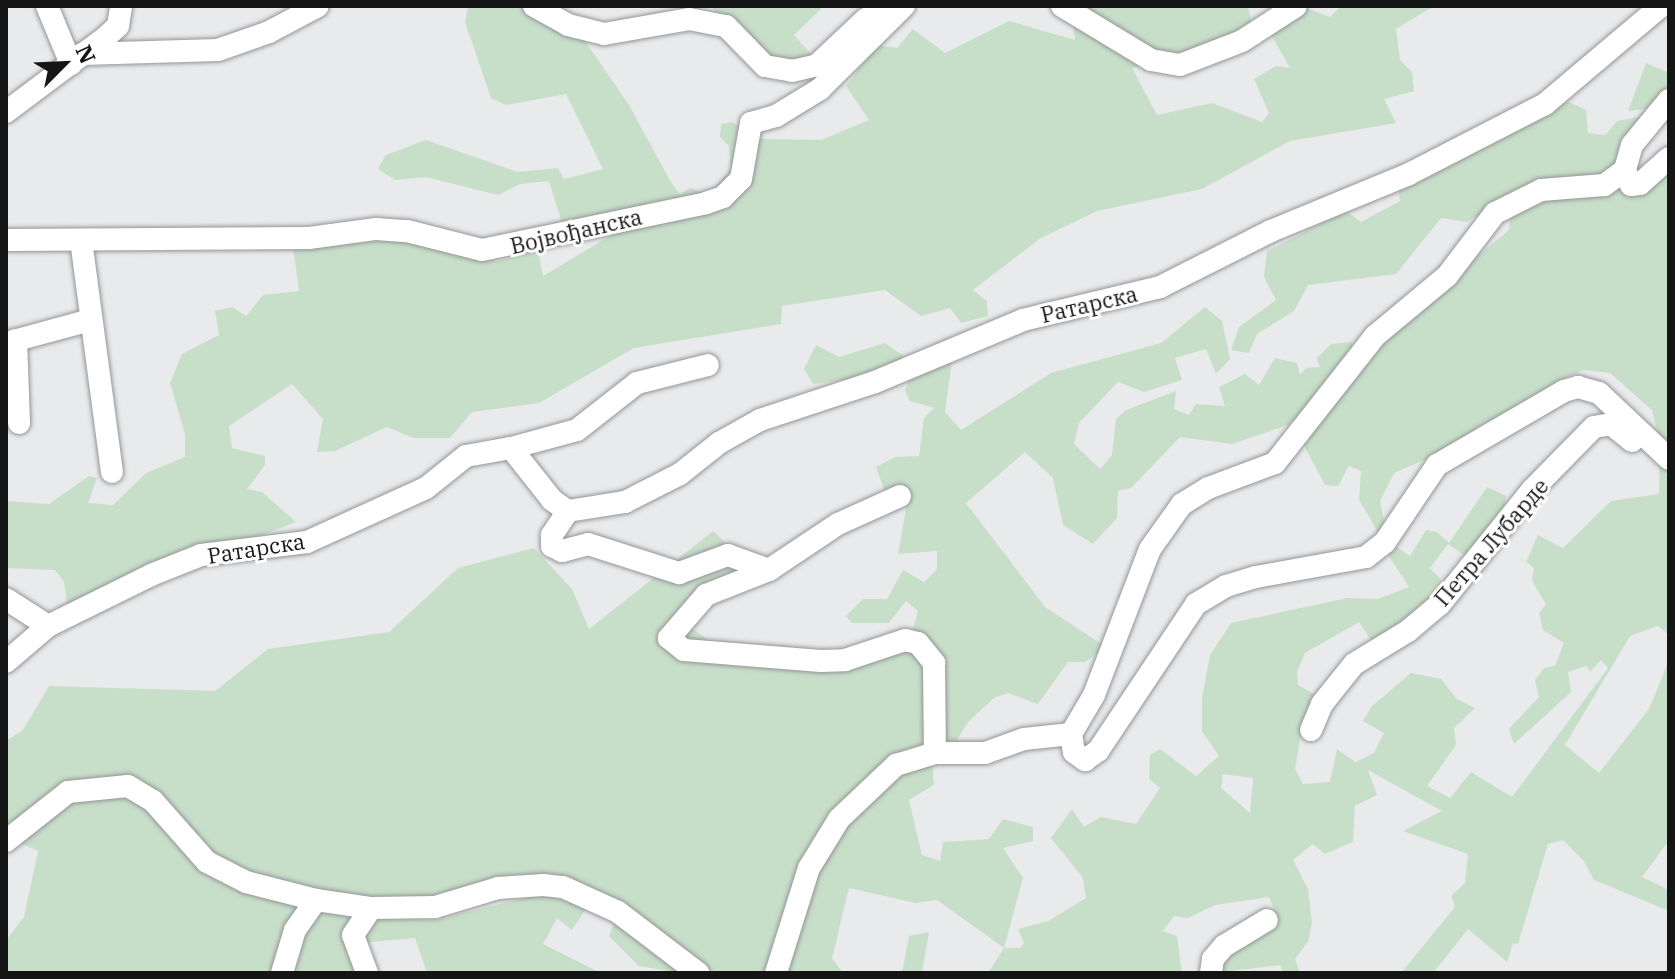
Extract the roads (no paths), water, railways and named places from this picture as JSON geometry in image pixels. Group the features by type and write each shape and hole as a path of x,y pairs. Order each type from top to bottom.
{"street":[{"path":"47,6 76,59"},
{"path":"6,112 118,26 121,6"},
{"path":"76,59 218,50 318,6"},
{"path":"534,6 568,25 604,34 689,19 726,26 765,66 792,71 817,65 866,19 892,6"},
{"name":"Војвођанска","path":"6,240 309,238 376,229 407,231 482,250 706,203 723,197 741,179 751,123 776,116 820,89 904,6"},
{"path":"1062,6 1151,60 1180,65 1242,41 1296,6"},
{"name":"Ратарска","path":"568,511 635,497 680,474 719,443 760,420 875,382 1023,320 1160,287 1271,231 1409,174 1545,104 1661,6"},
{"path":"1669,100 1632,145 1625,170 1631,185 1640,184 1669,158"},
{"path":"1625,170 1587,190 1541,190 1495,213 1447,276 1375,336 1289,451 1275,463 1208,488 1182,504 1150,549 1094,695 1071,734 1078,757 1085,760 1098,751 1196,604 1226,586 1256,577 1366,557 1385,542 1437,465 1564,391 1578,387 1599,393 1669,459"},
{"path":"81,240 112,472"},
{"path":"19,423 11,341 90,320"},
{"name":"Ратарска","path":"6,662 48,626 201,555 307,542 426,488 466,456 511,448 577,430 637,383 708,365"},
{"name":"Петра Лубарде","path":"1311,730 1322,704 1354,664 1440,604 1532,490 1594,427 1611,424 1634,443 1648,440"},
{"path":"511,448 552,500 568,511 552,535 552,546 562,551 588,544 679,573 728,555 769,570"},
{"path":"900,496 838,524 769,570 706,595 669,638 673,645 821,661 845,660 905,640 918,643 934,663 935,753"},
{"path":"6,599 48,626"},
{"path":"776,973 798,894 839,819 896,765 935,753 985,753 1024,739 1071,734"},
{"path":"6,841 68,792 128,786 153,801 207,862 246,882 316,900 371,908 435,907 498,888 563,887 618,912 698,973"},
{"path":"282,973 295,930 316,900"},
{"path":"367,973 353,935 371,908"},
{"path":"1211,973 1213,959 1224,946 1267,920"}]}
